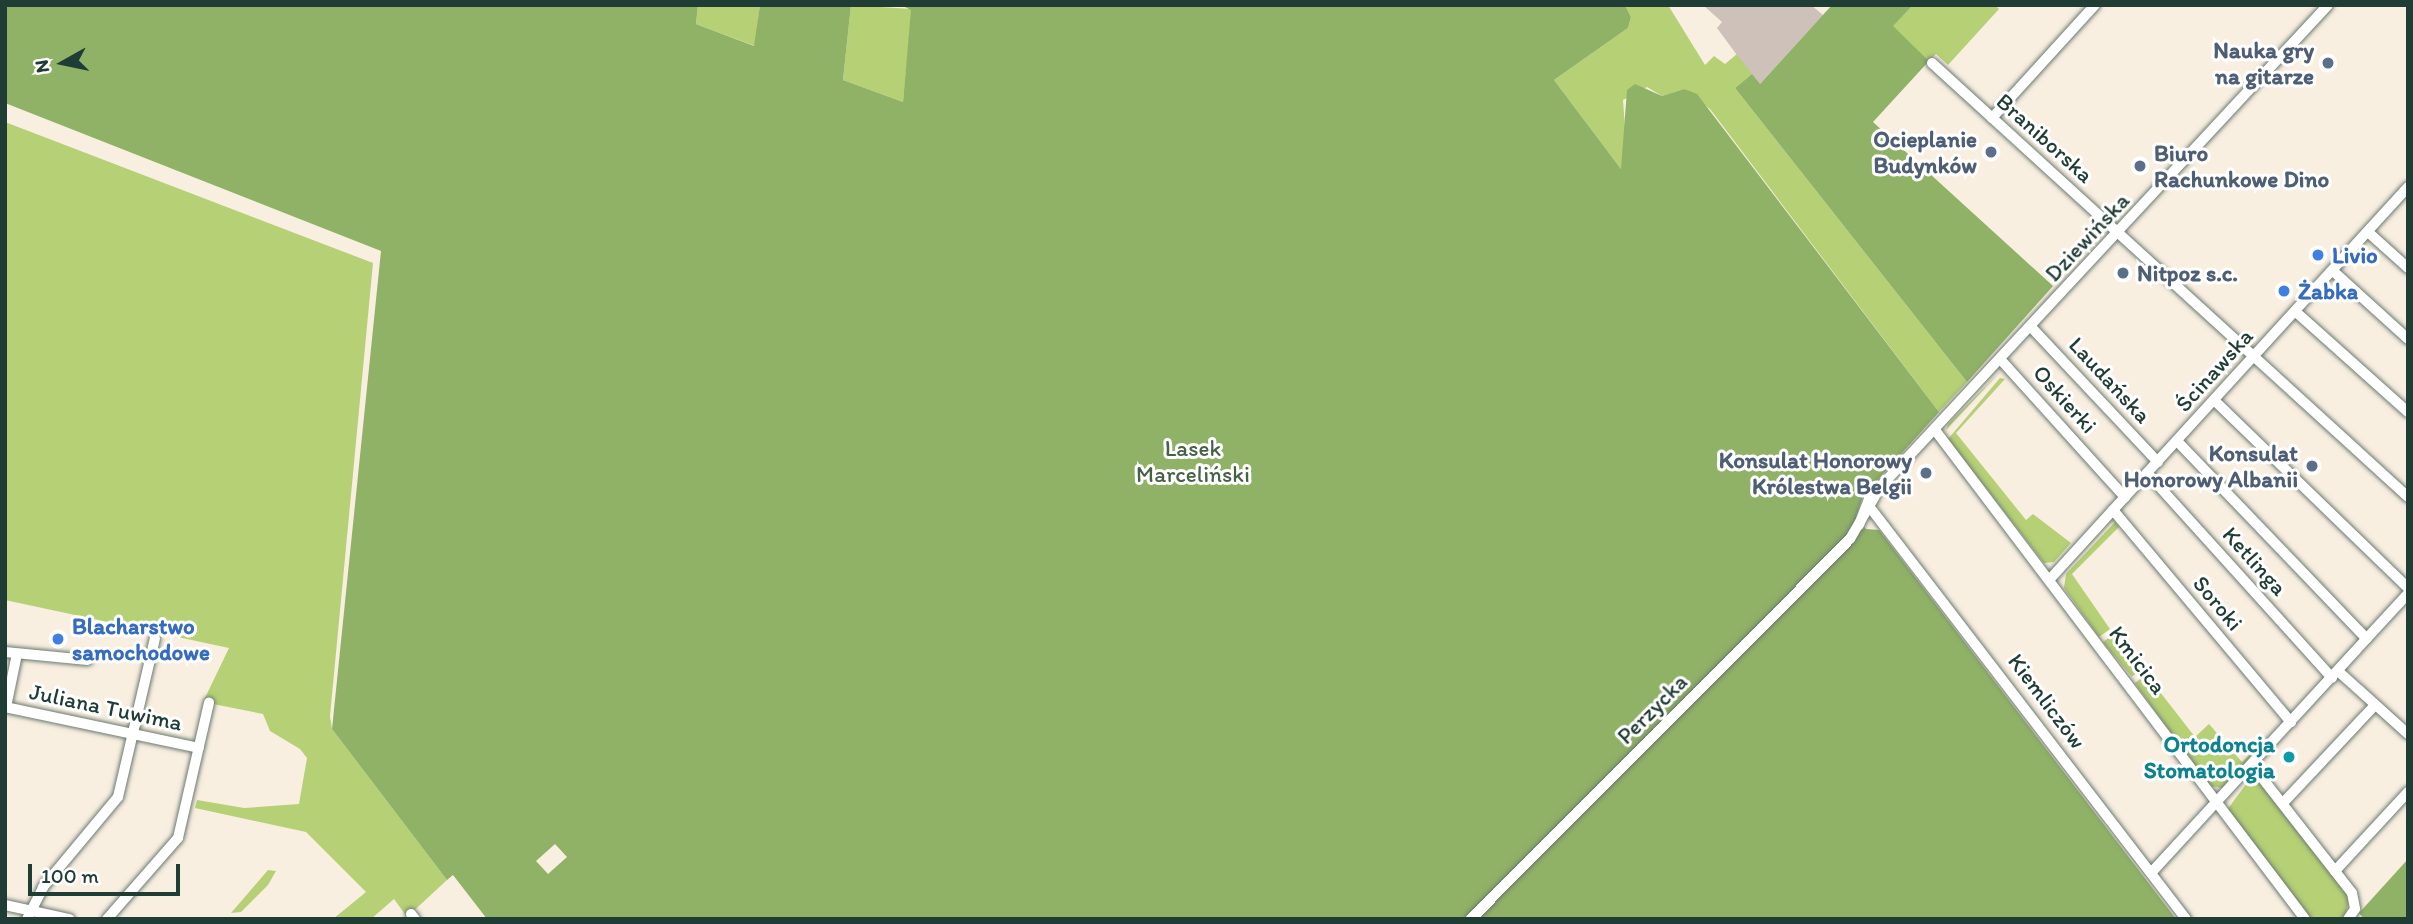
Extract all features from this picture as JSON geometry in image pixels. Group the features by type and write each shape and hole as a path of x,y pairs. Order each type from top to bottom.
{"street":[{"path":"1992,118 2095,5"},
{"name":"Dziewińska","path":"1858,525 1875,496 2328,5"},
{"name":"Braniborska","path":"1932,63 2408,496"},
{"name":"Ścinawska","path":"2050,579 2408,187"},
{"path":"2368,232 2408,268"},
{"path":"2333,271 2408,339"},
{"path":"2296,312 2408,412"},
{"name":"Laudańska","path":"2032,327 2158,462"},
{"name":"Oskierki","path":"2001,360 2125,497"},
{"path":"2215,401 2408,588"},
{"name":"Kmicica","path":"1935,430 2304,918"},
{"path":"2177,442 2367,639"},
{"name":"Ketlinga","path":"2147,473 2335,675 2408,734"},
{"path":"1858,525 1872,510 1875,496"},
{"name":"Kiemliczów","path":"1872,510 2186,919"},
{"name":"Soroki","path":"2113,510 2291,722"},
{"name":"Perzycka","path":"1471,919 1858,525"},
{"path":"2151,873 2408,594"},
{"path":"29,915 43,887 114,805 134,735 155,638"},
{"path":"5,652 88,660"},
{"path":"6,707 17,654"},
{"path":"107,919 178,838 209,703"},
{"path":"2283,803 2375,705"},
{"name":"Juliana Tuwima","path":"6,707 199,748"},
{"path":"2252,765 2343,882 2356,904 2348,919"},
{"path":"2335,871 2408,792"},
{"path":"5,905 29,915 69,919"}],"shaded area":[{"path":"1703,5 1811,5 1823,15 1759,85 1717,28 1722,22"}],"green space":[{"name":"Lasek Marceliński","path":"5,5 698,5 696,24 754,46 760,5 851,5 843,80 903,102 911,10 901,5 1625,5 1631,17 1628,28 1554,80 1621,169 1627,90 1635,84 1662,96 1684,89 1697,94 1939,412 1863,496 1856,517 1866,529 1879,530 2176,919 487,919 453,875 447,880 332,729 381,251 5,103","holes":["555,844 567,857 548,874 536,861"]},
{"path":"698,5 760,5 755,46 696,24"},
{"path":"851,5 912,9 903,102 843,80"},
{"path":"1625,5 1668,5 1705,65 1714,56 1725,64 1737,54 1752,74 1735,88 1967,382 1939,412 1710,109 1684,89 1662,96 1647,87 1623,100 1627,155 1621,169 1554,80 1628,28 1631,17"},
{"path":"1832,5 1913,5 1893,26 1929,61 1873,122 2053,286 1967,382 1735,88 1752,74 1760,84"},
{"path":"1913,5 1995,5 1999,9 1948,65 1936,54 1929,61 1892,26"},
{"path":"5,122 373,263 330,716 332,729 447,880 407,917 394,899 371,919 333,919 366,892 306,832 195,808 197,800 244,808 299,804 307,758 300,749 270,731 263,714 203,702 229,648 5,600"},
{"path":"2001,371 1946,430 1948,424"},
{"path":"2000,378 2005,379 1956,433 2026,520 2033,514 2071,543 2054,562 2044,563 1948,439"},
{"path":"2115,522 2119,527 2072,574 2110,629 2099,637 2064,588 2066,574"},
{"path":"2113,634 2142,668 2132,677 2103,642"},
{"path":"2146,674 2195,737 2209,724 2242,762 2269,736 2222,788 2209,786 2135,683"},
{"path":"2249,780 2261,782 2350,897 2344,919 2310,919 2227,810"},
{"path":"2408,859 2408,919 2364,919 2359,913"},
{"path":"268,870 276,871 268,885 241,912 231,913"}],"place":[{"name":"Nauka gry na gitarze","path":"2328,63"},
{"name":"Ocieplanie Budynków","path":"1991,152"},
{"name":"Biuro Rachunkowe Dino","path":"2140,166"},
{"name":"Livio","path":"2318,255"},
{"name":"Nitpoz s.c.","path":"2123,273"},
{"name":"Żabka","path":"2284,291"},
{"name":"Konsulat Honorowy Albanii","path":"2312,466"},
{"name":"Konsulat Honorowy Królestwa Belgii","path":"1926,473"},
{"name":"Blacharstwo samochodowe","path":"58,639"},
{"name":"Ortodoncja Stomatologia","path":"2289,757"}]}
